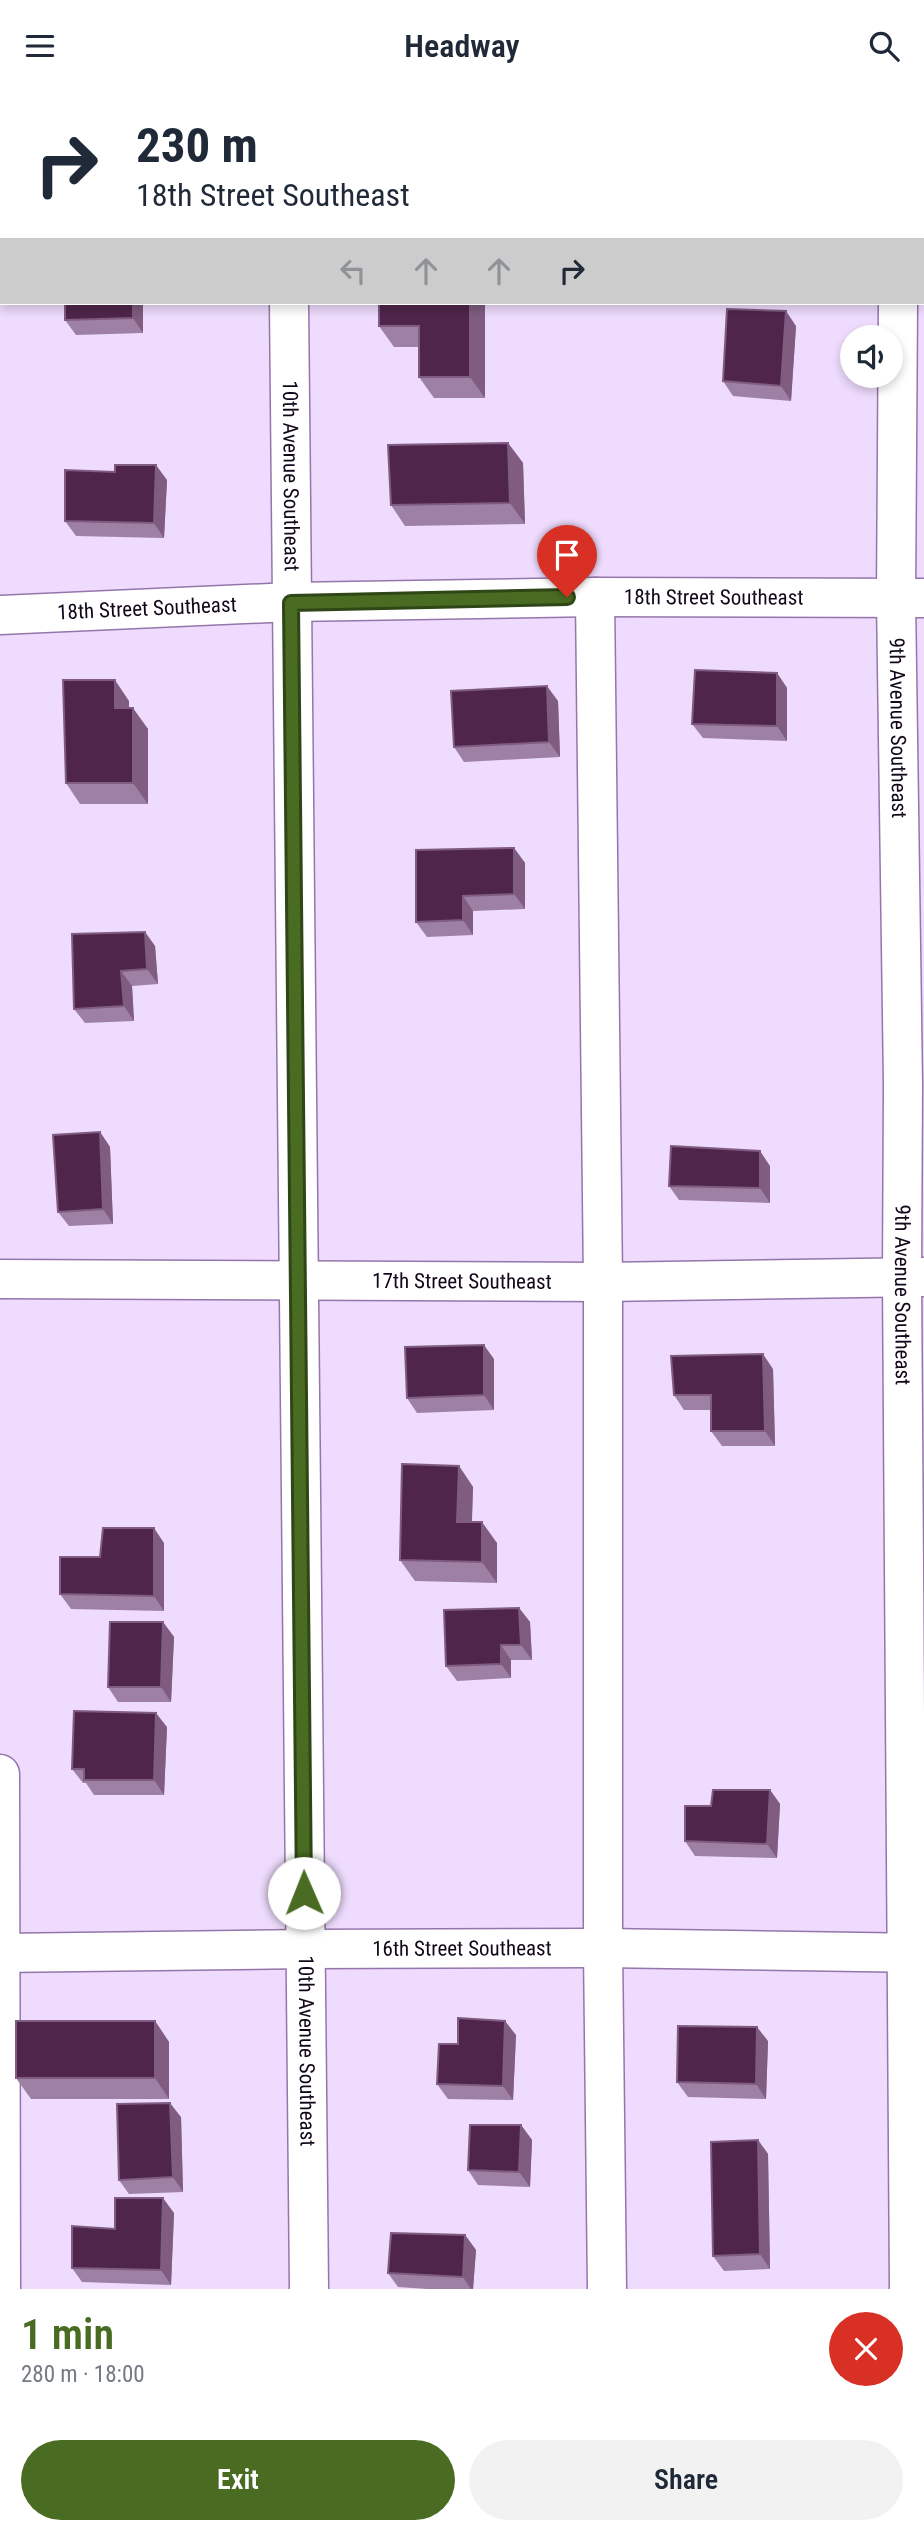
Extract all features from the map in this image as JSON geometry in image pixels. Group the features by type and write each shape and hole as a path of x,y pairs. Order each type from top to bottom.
{"street":[{"name":"10th Avenue Southeast","path":"289,305 309,2289"},
{"name":"9th Avenue Southeast","path":"898,305 910,598 903,1086 913,1277 915,1953 909,2289"},
{"name":"18th Street Southeast","path":"0,615 291,603 595,597 910,598"},
{"path":"595,597 603,1282 603,1948 607,2289"},
{"name":"17th Street Southeast","path":"0,1279 603,1282 913,1277"},
{"path":"0,1774 1,2289"},
{"name":"16th Street Southeast","path":"0,1953 603,1948 915,1953"}],"building":[{"path":"65,305 133,305 133,318 65,320"},
{"path":"379,305 470,305 470,377 419,377 419,326 379,326"},
{"path":"727,309 786,311 781,386 723,381"},
{"path":"508,443 510,503 391,505 388,445"},
{"path":"115,465 156,465 154,523 65,521 65,470 115,472"},
{"path":"695,670 777,673 777,726 692,724"},
{"path":"63,680 115,680 115,708 133,708 133,783 66,783"},
{"path":"547,686 549,742 454,747 451,691"},
{"path":"514,848 514,894 463,896 463,920 416,922 416,850"},
{"path":"145,932 147,969 121,971 124,1006 74,1009 72,934"},
{"path":"100,1132 103,1209 58,1212 53,1135"},
{"path":"671,1146 760,1151 760,1188 669,1186"},
{"path":"484,1345 484,1395 407,1398 405,1347"},
{"path":"763,1354 765,1431 711,1431 711,1395 674,1395 671,1356"},
{"path":"402,1464 459,1466 457,1522 482,1522 482,1562 400,1560"},
{"path":"103,1528 154,1528 154,1596 60,1594 60,1557 100,1557"},
{"path":"519,1608 521,1645 501,1645 501,1664 446,1666 444,1610"},
{"path":"110,1622 163,1622 161,1687 108,1687"},
{"path":"74,1711 156,1713 154,1780 84,1780 84,1769 72,1769"},
{"path":"713,1790 770,1790 767,1844 685,1841 685,1806 711,1806"},
{"path":"458,2018 505,2021 503,2086 437,2084 439,2044 458,2044"},
{"path":"16,2021 155,2021 155,2078 16,2078"},
{"path":"678,2026 757,2027 756,2084 677,2082"},
{"path":"170,2103 173,2177 119,2180 117,2104"},
{"path":"470,2125 521,2125 519,2172 468,2170"},
{"path":"758,2140 760,2254 713,2256 711,2142"},
{"path":"115,2198 163,2198 161,2270 72,2268 72,2226 115,2229"},
{"path":"391,2233 465,2235 463,2277 388,2273"}],"route":[{"path":"304,1893 291,603 567,597"}]}
